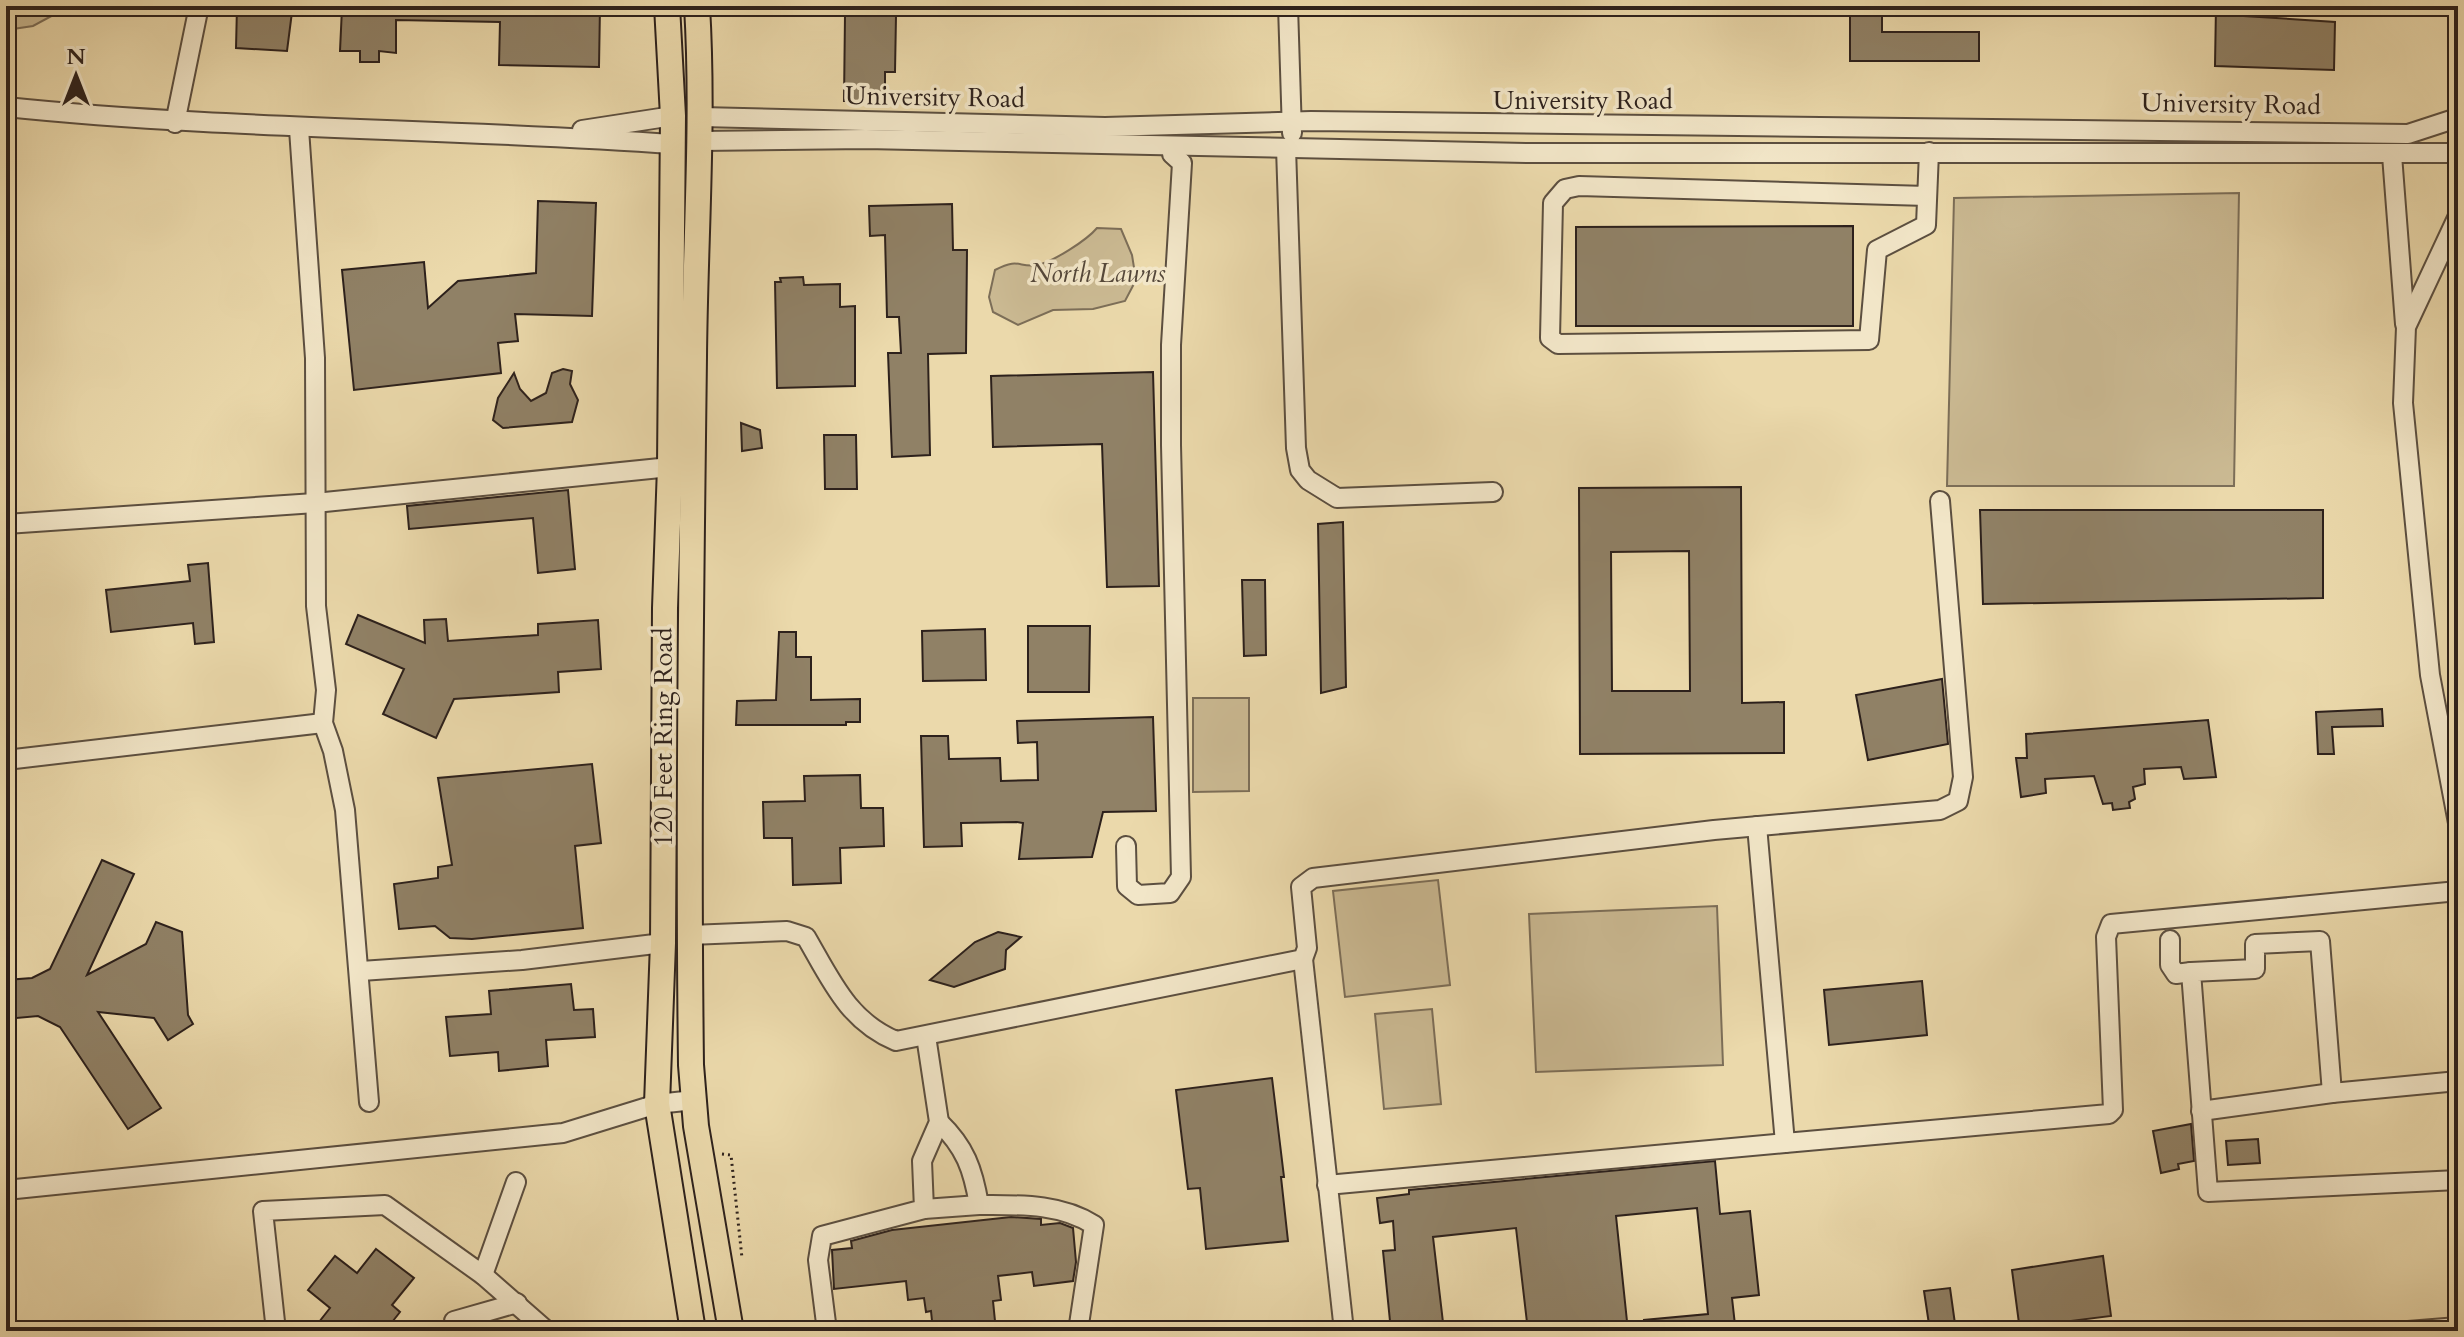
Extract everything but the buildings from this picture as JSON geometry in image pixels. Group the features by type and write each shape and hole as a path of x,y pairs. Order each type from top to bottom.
{"main road":[{"path":"667,6 673,116 701,129"},
{"name":"120 Feet Ring Road","path":"697,6 701,129 695,287 690,935 694,1100 731,1331"},
{"name":"120 Feet Ring Road","path":"673,116 663,943 657,1104 693,1331"},
{"path":"672,144 701,129"}],"street":[{"path":"175,123 199,6"},
{"path":"1288,6 1293,392 1300,470 1317,488 1337,498 1493,492"},
{"path":"6,107 175,123 548,135 672,144"},
{"name":"University Road","path":"701,129 1105,127 1291,122 2408,134 2446,123 2458,113"},
{"path":"548,135 673,116"},
{"path":"299,129 315,358 316,606 326,690 323,723 333,751 345,810 352,918 361,971 361,1026 369,1102"},
{"name":"University Road","path":"701,129 775,138 1528,153 2458,153"},
{"path":"1126,846 1127,886 1138,895 1170,893 1181,877 1171,345 1182,163 1172,154 1172,146"},
{"path":"1927,196 1725,188 1579,186 1565,189 1553,203 1550,338 1558,344 1869,340 1877,250 1926,225 1929,152"},
{"path":"2392,155 2406,327 2403,403 2412,510 2430,675 2458,823"},
{"path":"2406,327 2458,216"},
{"path":"6,524 315,503 670,467"},
{"path":"1344,1331 1303,959 1307,948 1301,887 1313,878 1486,855 1940,810 1958,801 1963,777 1962,732 1940,501"},
{"path":"6,760 323,723"},
{"path":"1757,826 1785,1143"},
{"path":"1327,1185 2109,1114 2113,1110 2106,937 2111,924 2458,891"},
{"path":"690,935 787,931 806,937 837,990 870,1030 896,1041 1303,959"},
{"path":"2170,940 2170,965 2176,974 2255,969 2254,936 2320,941 2332,1093"},
{"path":"361,971 522,960 663,943"},
{"path":"2191,972 2208,1192 2458,1180"},
{"path":"924,1209 922,1161 939,1122 926,1036"},
{"path":"2201,1111 2332,1093 2458,1081"},
{"path":"6,1190 563,1133 657,1104 694,1100"},
{"path":"939,1122 960,1142 972,1166 979,1205"},
{"path":"483,1275 516,1182"},
{"path":"276,1331 263,1211 385,1205 483,1275 547,1331"},
{"path":"827,1331 818,1260 822,1236 924,1209 1026,1205 1075,1212 1094,1225 1078,1331"},
{"path":"455,1331 454,1321 517,1303"},
{"path":"2408,1331 2458,1327"}],"path":[{"path":"702,1153 731,1155 743,1268"}],"green space":[{"path":"6,6 70,6 33,26 6,30"},
{"path":"2239,193 2234,486 1947,486 1954,198"},
{"name":"North Lawns","path":"1097,228 1121,229 1132,255 1136,280 1125,301 1093,309 1053,310 1018,325 993,312 989,297 995,270 1009,264 1031,266 1052,260"},
{"path":"1193,698 1249,698 1249,791 1193,792"},
{"path":"1438,880 1450,985 1345,997 1333,891"},
{"path":"1717,906 1723,1065 1536,1072 1529,914"},
{"path":"1432,1009 1441,1104 1384,1109 1375,1014"}]}
